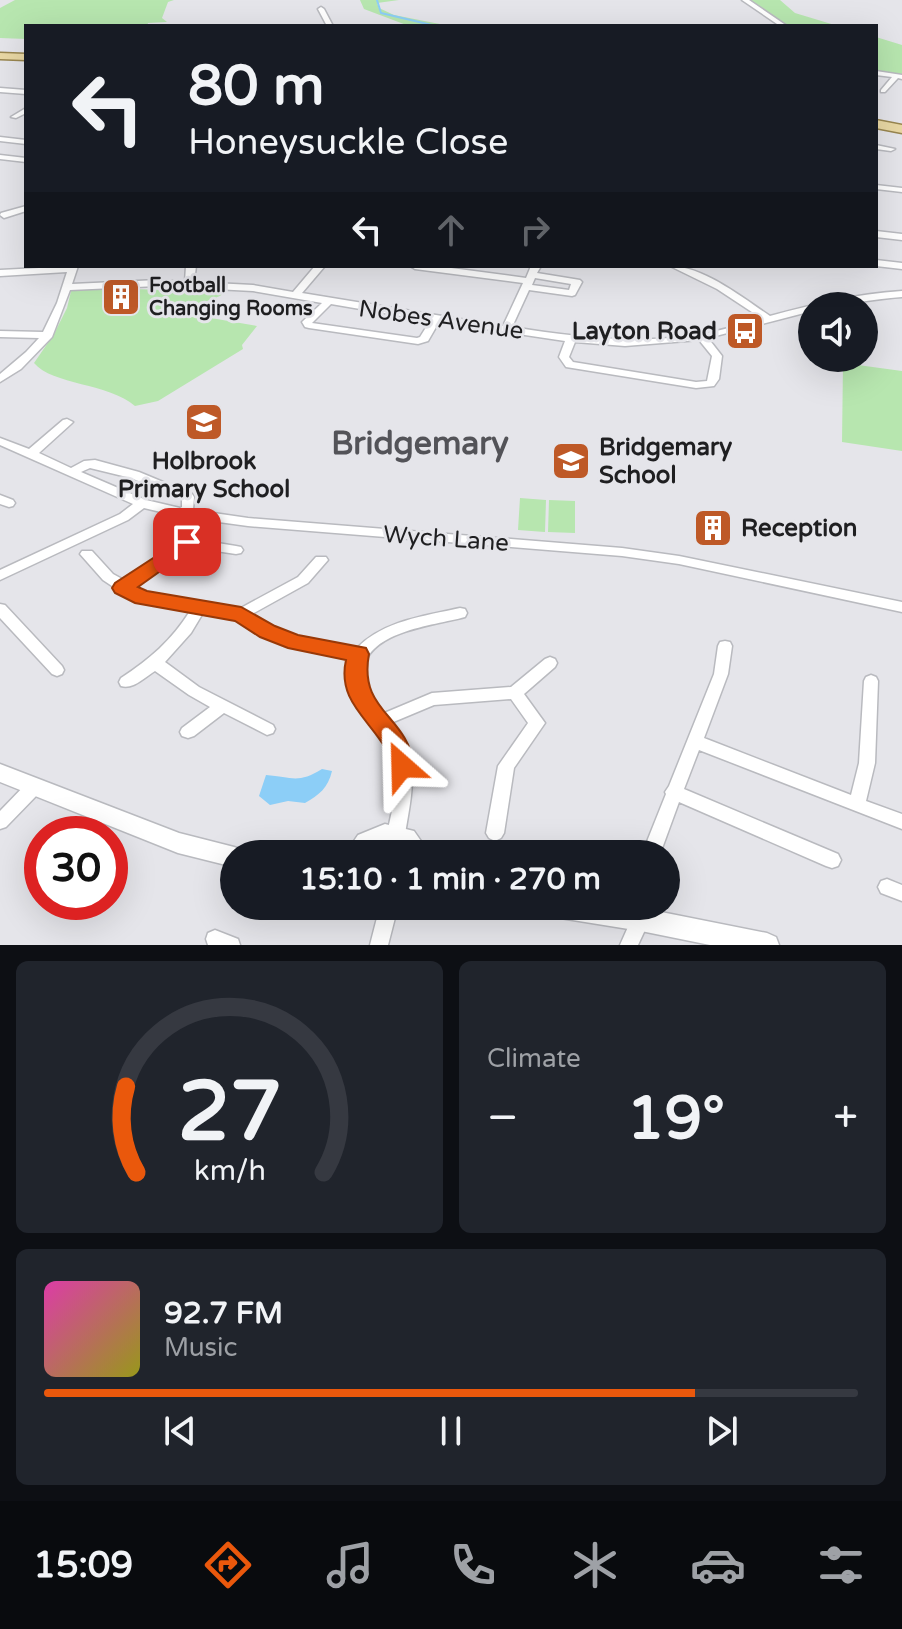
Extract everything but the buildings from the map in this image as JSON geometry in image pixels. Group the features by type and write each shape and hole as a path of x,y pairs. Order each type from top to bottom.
{"main road":[{"path":"0,56 24,57"},
{"path":"878,124 902,129"}],"street":[{"path":"745,0 781,24"},
{"path":"321,9 329,24"},
{"path":"878,73 900,76"},
{"path":"878,98 900,76"},
{"path":"878,83 886,88 902,88"},
{"path":"0,90 24,92"},
{"path":"14,117 24,111"},
{"path":"0,139 24,142"},
{"path":"878,147 891,149"},
{"path":"0,157 24,160"},
{"path":"878,187 902,190"},
{"path":"0,226 2,213 24,208"},
{"path":"878,234 902,237"},
{"path":"878,263 902,266"},
{"path":"0,273 60,268"},
{"path":"0,379 36,350 48,335 72,268"},
{"path":"189,284 191,268"},
{"path":"296,295 318,268"},
{"path":"679,268 720,287 770,320"},
{"path":"454,269 531,277 506,329"},
{"name":"Nobes Avenue","path":"67,287 189,284 296,295 571,339 654,342 702,337 798,312"},
{"path":"878,296 902,294"},
{"path":"328,302 310,317 309,325 411,342 424,339 436,319"},
{"path":"0,334 48,335"},
{"path":"571,339 564,357 570,365 696,385 710,384 714,379 717,356 702,337"},
{"path":"31,454 67,422"},
{"name":"Wych Lane","path":"0,441 142,503 182,513 294,526 622,552 679,560 902,607"},
{"path":"70,473 95,464 155,481 188,497 188,508 182,513"},
{"path":"0,575 124,517 142,503"},
{"path":"122,588 187,542 236,550"},
{"path":"87,554 122,588 143,598 241,614 268,632 296,642 358,654"},
{"path":"241,614 303,580 321,560"},
{"path":"126,682 155,663 186,629 199,608"},
{"path":"0,609 57,670"},
{"path":"396,834 404,783 400,749 359,697 354,674 358,654 374,640 401,627 460,613"},
{"path":"656,840 721,674 725,646"},
{"path":"155,663 221,707 267,729"},
{"path":"378,722 432,699 515,693 550,663"},
{"path":"857,804 867,763 871,681"},
{"path":"495,833 506,766 537,723 515,693"},
{"path":"188,732 221,707"},
{"path":"694,741 902,822"},
{"path":"0,773 178,843 220,854"},
{"path":"0,822 33,788"},
{"path":"673,792 832,860"},
{"path":"368,840 373,836 396,834 407,840"},
{"path":"379,945 385,920"},
{"path":"629,945 639,920"},
{"path":"672,920 767,945"}],"green space":[{"path":"15,0 174,0 168,2 162,18 167,22 24,24 24,39 0,38 0,8"},
{"path":"360,0 399,0 377,3 379,8 394,15 440,24 404,24 364,9"},
{"path":"747,0 780,0 795,13 831,24 783,24"},
{"path":"878,38 902,45 902,76 878,72"},
{"path":"72,287 225,292 201,306 211,318 257,326 242,345 243,349 158,401 135,406 111,393 54,376 34,363 67,308"},
{"path":"878,368 902,371 902,451 842,442 843,372 878,372"},
{"path":"520,498 546,500 545,532 518,530"},
{"path":"549,500 575,501 575,533 548,532"}],"water":[{"path":"322,769 332,771 328,782 319,794 305,803 288,801 270,805 259,796 266,775 301,778"}],"waterway":[{"path":"377,0 381,13 428,24"}],"place":[{"name":"Football Changing Rooms","path":"121,297"},
{"name":"Layton Road","path":"745,331"},
{"name":"Holbrook Primary School","path":"204,422"},
{"name":"Bridgemary School","path":"571,461"},
{"name":"Reception","path":"713,528"}],"district":[{"name":"Bridgemary","path":"420,444"}],"route":[{"path":"187,542 122,588 143,598 241,614 268,632 296,642 358,654 354,674 359,697 400,749 402,766"}]}
